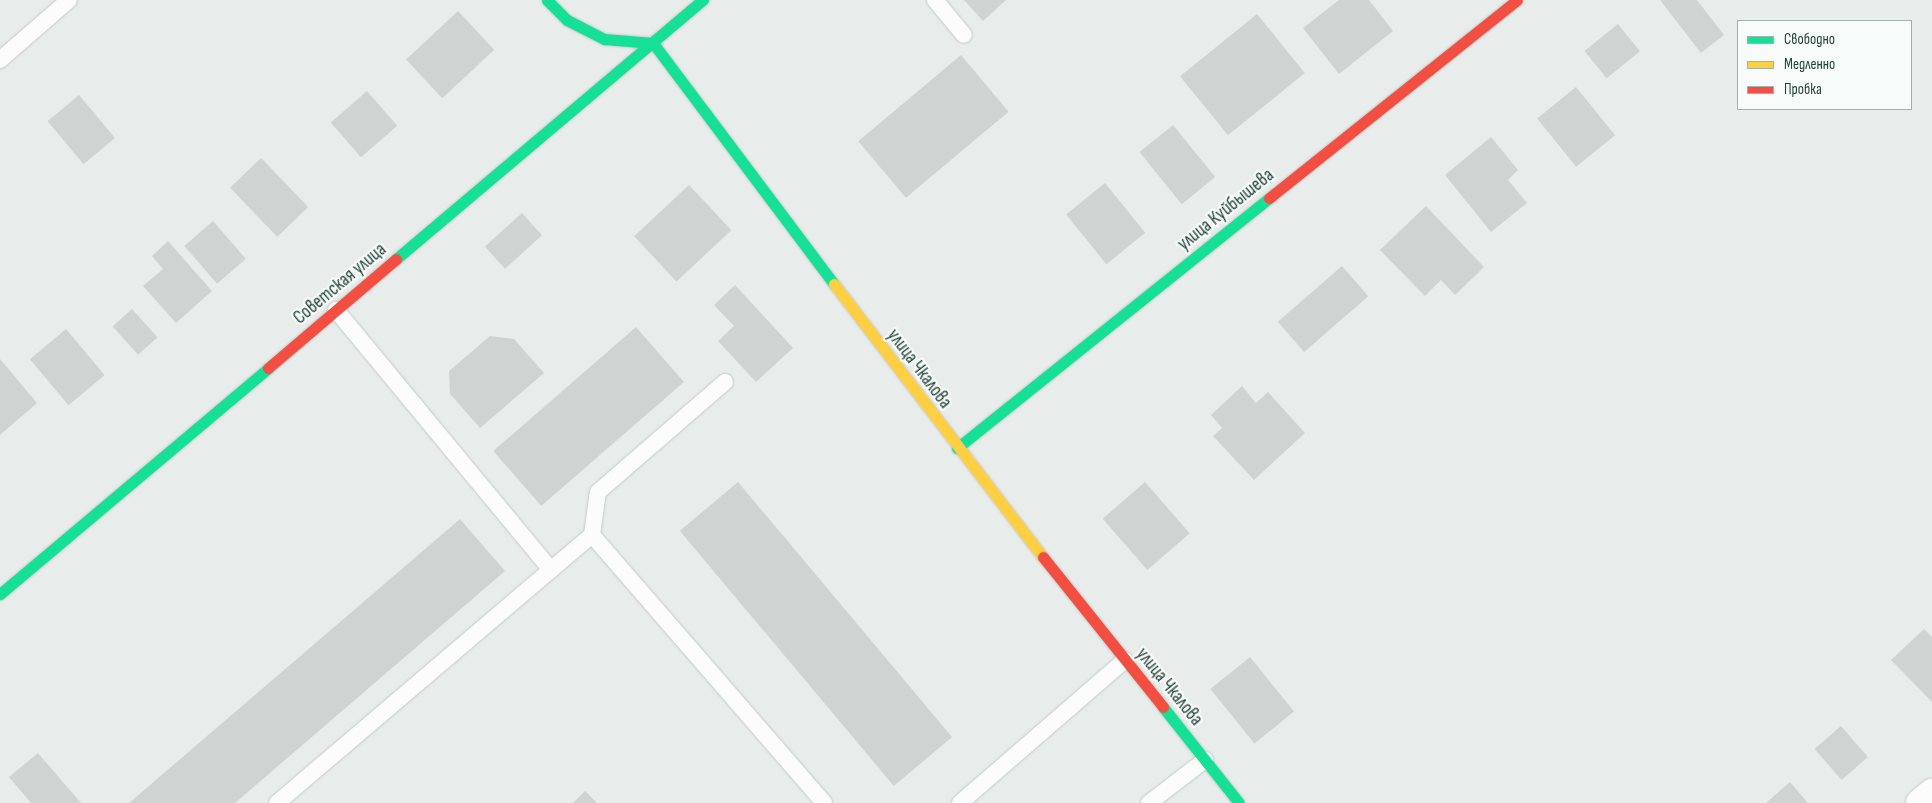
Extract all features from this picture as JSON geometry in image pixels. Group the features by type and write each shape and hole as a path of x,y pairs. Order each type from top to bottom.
{"street":[{"path":"547,0 567,20 604,39 653,42"},
{"name":"Советская улица","path":"0,594 703,0"},
{"name":"улица Куйбышева","path":"957,448 1517,0"},
{"name":"улица Чкалова","path":"653,42 957,448 1239,803"},
{"path":"1920,803 1932,793"}],"lane":[{"path":"0,60 69,0"},
{"path":"935,0 964,35"},
{"path":"336,310 551,570"},
{"path":"277,803 592,535 598,492 724,382"},
{"path":"592,535 824,803"},
{"path":"960,803 1125,660"},
{"path":"1149,803 1205,760"}],"building":[{"path":"964,0 1006,0 983,21"},
{"path":"1339,0 1369,0 1393,31 1339,74 1303,28"},
{"path":"1660,0 1697,0 1724,35 1701,53"},
{"path":"458,11 494,50 442,98 406,59"},
{"path":"1257,14 1305,73 1228,135 1180,76"},
{"path":"1618,24 1640,51 1607,78 1585,51"},
{"path":"961,55 1009,112 906,198 858,141"},
{"path":"1576,87 1615,135 1576,167 1537,118"},
{"path":"367,91 397,126 361,157 331,122"},
{"path":"79,95 115,138 84,164 48,121"},
{"path":"1173,125 1215,177 1182,204 1140,152"},
{"path":"1491,137 1518,170 1508,180 1527,203 1491,232 1445,175"},
{"path":"261,158 308,207 277,237 230,188"},
{"path":"1105,183 1145,233 1106,264 1066,214"},
{"path":"689,185 731,230 676,281 634,236"},
{"path":"1426,206 1484,267 1455,295 1441,280 1425,296 1380,250"},
{"path":"522,213 542,235 505,269 485,246"},
{"path":"213,221 246,259 217,284 184,246"},
{"path":"168,241 212,291 176,323 143,286 163,269 152,256"},
{"path":"1342,266 1368,296 1304,352 1278,322"},
{"path":"735,285 793,348 756,382 718,341 734,326 714,305"},
{"path":"132,309 157,337 138,355 113,326"},
{"path":"636,327 684,382 541,506 493,451"},
{"path":"66,329 105,375 69,405 30,359"},
{"path":"490,336 514,339 544,373 480,428 450,394 449,371"},
{"path":"0,359 37,403 0,435"},
{"path":"1242,386 1256,403 1268,392 1305,433 1254,480 1213,436 1222,428 1211,415"},
{"path":"738,482 952,737 894,786 680,531"},
{"path":"1145,482 1190,533 1147,570 1103,519"},
{"path":"460,519 505,571 235,803 129,803"},
{"path":"1924,629 1932,637 1932,702 1891,660"},
{"path":"1250,657 1294,711 1254,743 1210,689"},
{"path":"1841,726 1868,757 1841,780 1815,749"},
{"path":"38,753 81,803 31,803 9,777"},
{"path":"1790,782 1808,803 1766,803"},
{"path":"585,791 597,803 573,803"}],"traffic: fast":[{"path":"547,0 567,20 604,39 653,43 834,284"},
{"path":"396,259 703,0"},
{"path":"957,448 1269,198"},
{"path":"0,594 268,368"},
{"path":"1163,707 1239,803"}],"traffic: slow":[{"path":"834,284 1043,557"}],"traffic: jam":[{"path":"1269,198 1517,0"},
{"path":"268,368 396,259"},
{"path":"1043,557 1163,707"}]}
